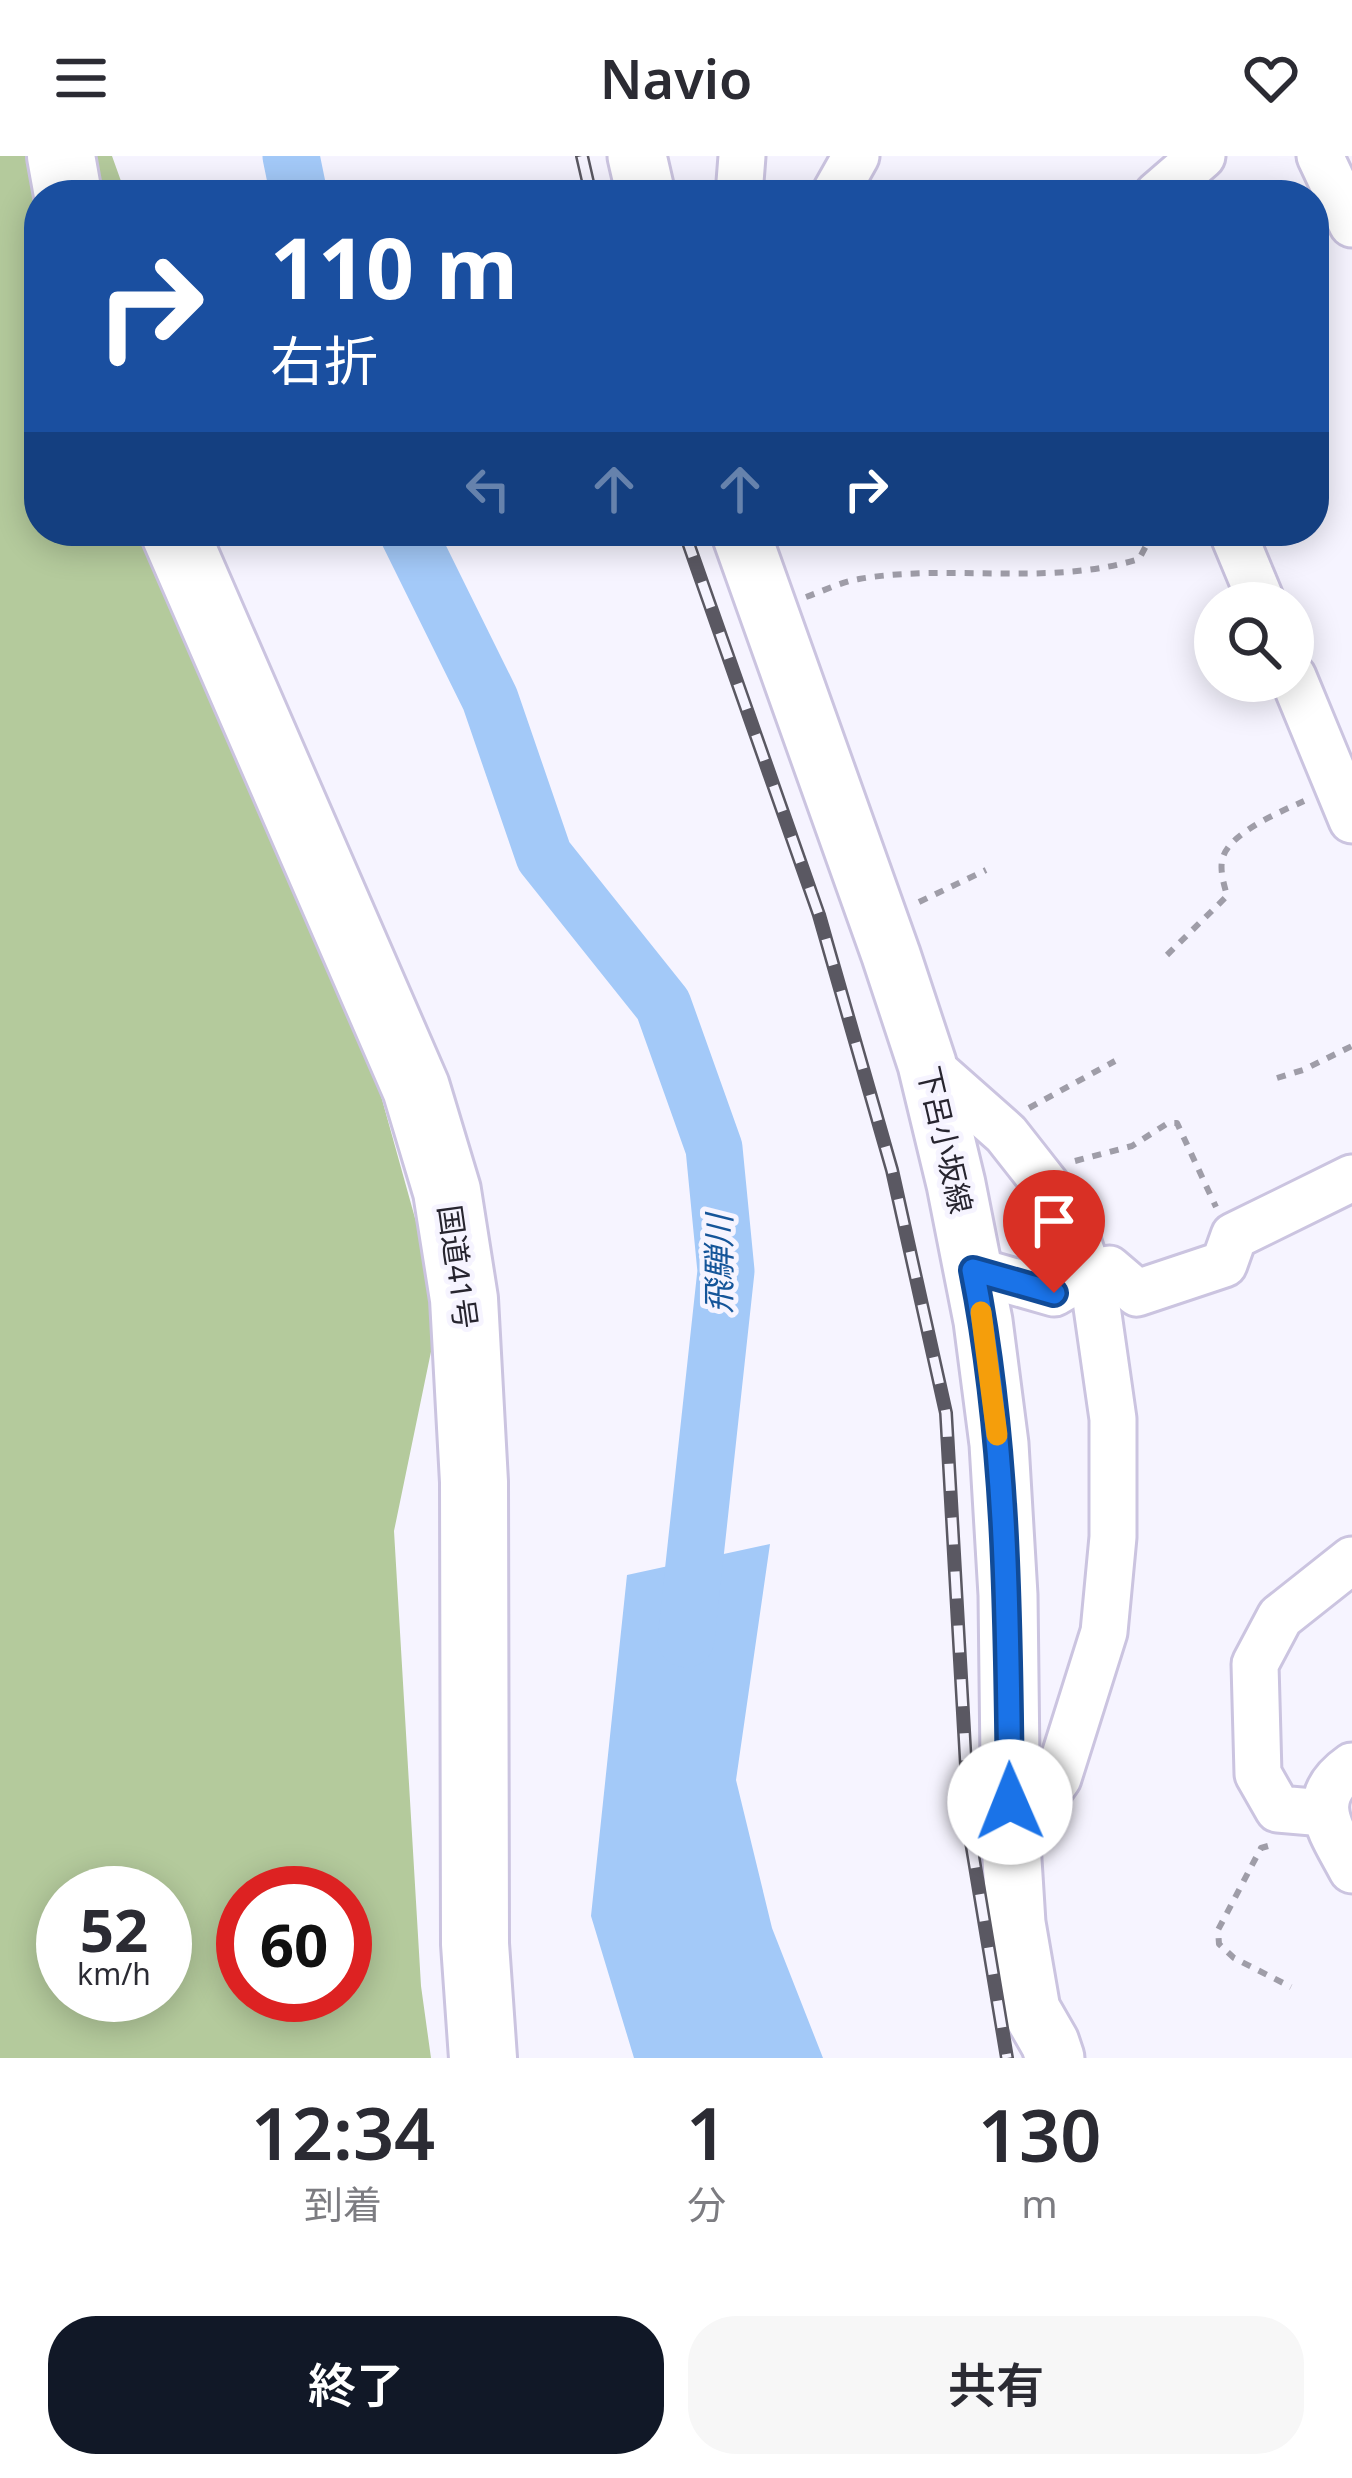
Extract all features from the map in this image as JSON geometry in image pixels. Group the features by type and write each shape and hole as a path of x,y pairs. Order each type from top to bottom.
{"highway":[{"name":"国道41号","path":"181,546 416,1088 447,1192 464,1299 474,1483 475,1944 483,2058"}],"main road":[{"name":"下呂小坂線","path":"745,546 927,1064 956,1184 982,1321 1000,1466 1016,1923 1030,2009 1064,2053"}],"street":[{"path":"1174,180 1202,156"},
{"path":"1320,156 1352,224"},
{"path":"1238,546 1253,582"},
{"path":"1303,702 1345,803"},
{"path":"927,1064 999,1128 1068,1213 1095,1293 1113,1419 1113,1537 1104,1632 1058,1778 1011,1844"},
{"path":"973,1270 1054,1293 1088,1273 1108,1269 1138,1293 1224,1264 1234,1236 1352,1178"},
{"path":"1340,1845 1278,1809 1258,1774 1255,1664 1280,1617 1352,1560"},
{"path":"1340,1845 1326,1793 1352,1766"}],"path":[{"path":"768,610 856,580 927,573 1108,569 1139,559 1146,546"},
{"path":"1168,955 1227,896 1221,872 1229,846 1265,818 1345,803"},
{"path":"880,922 986,869"},
{"path":"1277,1078 1352,1046"},
{"path":"999,1128 1045,1096 1115,1061"},
{"path":"1038,1175 1132,1145 1168,1124 1177,1124 1234,1236"},
{"path":"1291,1987 1234,1958 1219,1944 1218,1930 1261,1848 1283,1841 1326,1861 1340,1845"}],"green space":[{"path":"0,156 112,156 121,180 24,180 24,546 204,546 301,808 440,1308 394,1531 421,1986 431,2058 0,2058"}],"water":[{"path":"770,1544 736,1780 772,1928 823,2058 634,2058 591,1916 627,1575"}],"waterway":[{"name":"飛騨川","path":"291,156 296,180"},
{"name":"飛騨川","path":"414,546 490,699 544,856 663,1005 714,1148 726,1271 686,1639"}],"railway":[{"path":"582,156 588,180"},
{"path":"689,546 819,915 892,1170 946,1413 970,1836 1007,2058"}],"slow traffic":[{"path":"981,1312 997,1435"}],"route":[{"path":"1010,1802 1008,1594 999,1444 973,1270 1054,1293"}]}
